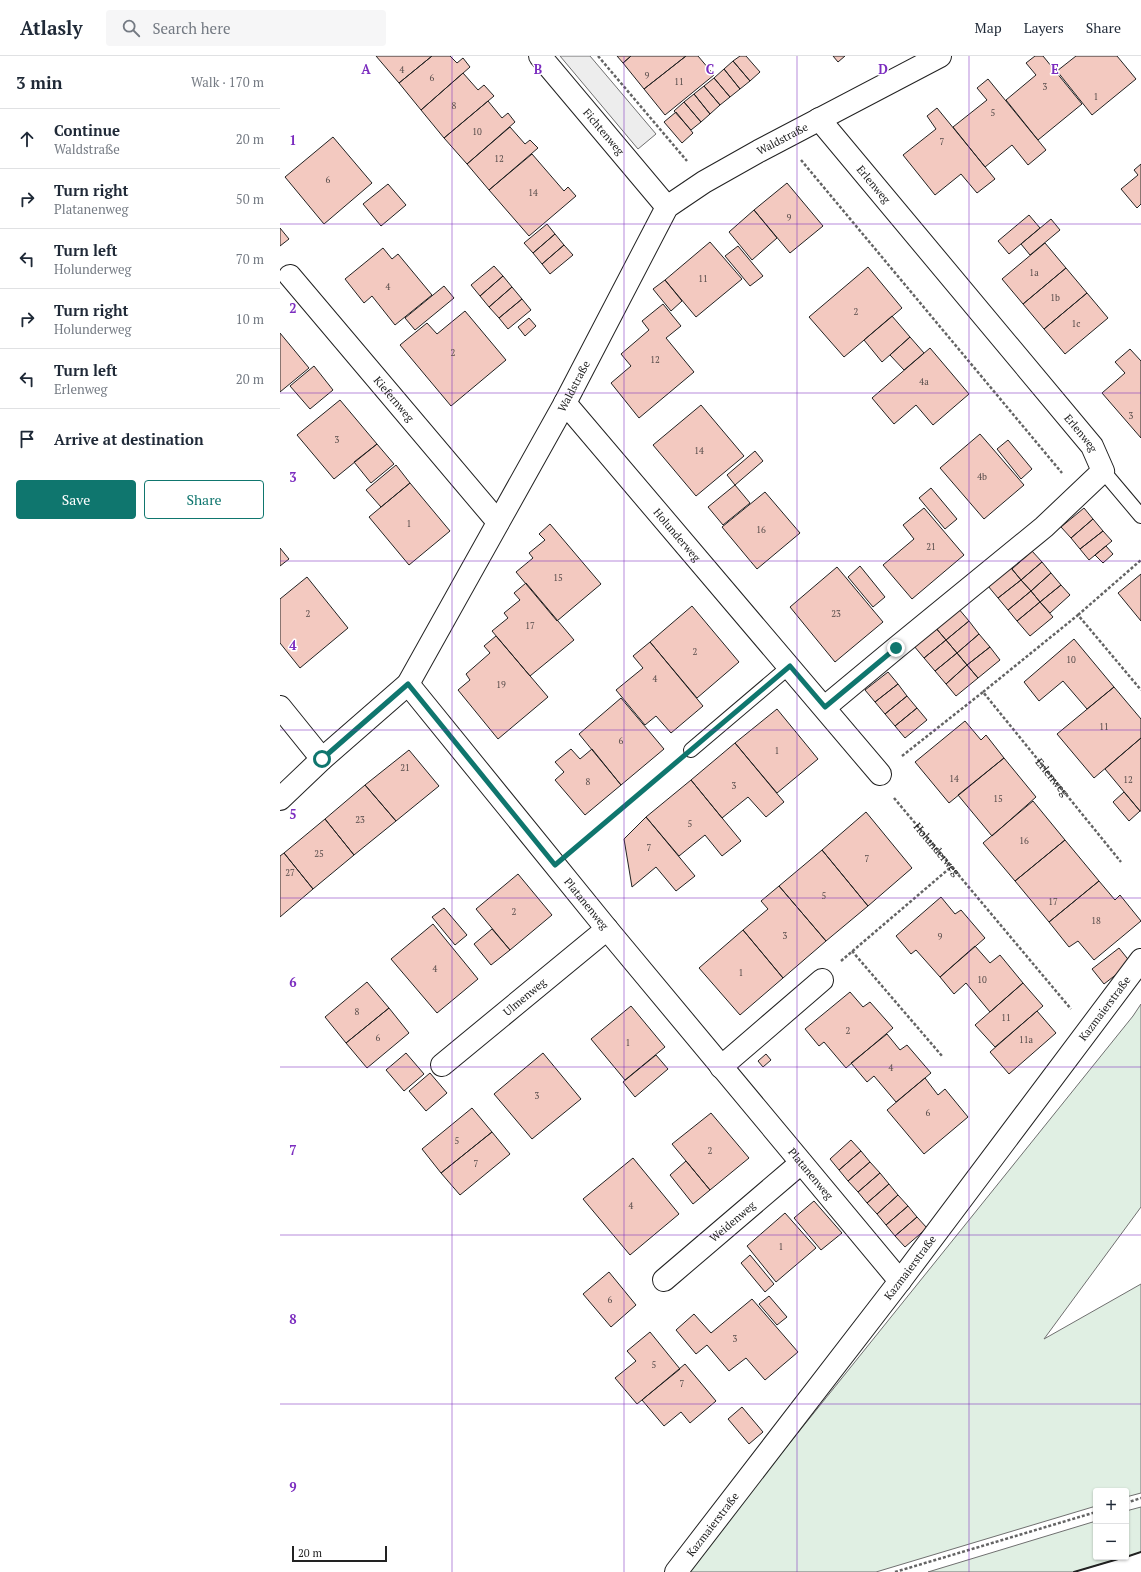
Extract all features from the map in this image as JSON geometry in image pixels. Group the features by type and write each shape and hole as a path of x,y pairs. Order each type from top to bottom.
{"street":[{"name":"Fichtenweg","path":"540,56 667,207"},
{"name":"Waldstraße","path":"280,799 322,759 408,684 565,403 667,207 704,182 782,138 940,56"},
{"name":"Erlenweg","path":"819,119 1092,446 1102,471"},
{"name":"Kiefernweg","path":"290,276 498,522"},
{"name":"Holunderweg","path":"565,403 825,707 880,774"},
{"path":"825,707 1044,527 1102,471"},
{"name":"Platanenweg","path":"408,684 606,929 900,1281"},
{"path":"280,707 322,759"},
{"name":"Ulmenweg","path":"442,1065 606,929"},
{"name":"Kazmaierstraße","path":"676,1572 900,1281 1141,960"},
{"path":"722,1067 822,980"},
{"name":"Weidenweg","path":"664,1280 801,1162"}],"lane":[{"path":"1102,471 1141,516"},
{"path":"690,750 790,666"}],"path":[{"path":"598,56 704,182"},
{"path":"782,138 1079,494"},
{"path":"880,774 1078,615 1141,560"},
{"path":"1078,615 1141,690"},
{"name":"Erlenweg","path":"983,692 1121,862"},
{"path":"555,865 690,750"},
{"name":"Holunderweg","path":"880,774 887,789 1088,1029"},
{"path":"822,980 852,951 952,867"},
{"path":"852,951 942,1056"},
{"path":"1129,1502 1141,1498"},
{"path":"895,1572 1093,1513"}],"green space":[{"path":"1141,1004 1141,1207 1044,1339 1141,1284 1141,1493 1129,1496 1129,1488 1093,1488 1093,1507 876,1572 686,1572 1133,1016"},
{"path":"1141,1507 1141,1552 1129,1556 1129,1524 1129,1510"},
{"path":"1093,1522 1093,1560 1115,1560 1074,1572 928,1572"}],"shaded area":[{"path":"560,56 590,56 656,134 638,149"}],"building":[{"path":"376,56 432,56 399,83"},
{"path":"432,56 450,56 457,63 463,58 470,67 421,110 399,83"},
{"path":"617,56 631,56 623,63"},
{"path":"631,56 686,56 644,89 623,63"},
{"path":"686,56 698,56 714,75 665,115 644,89"},
{"path":"740,56 746,56 760,72 750,81 733,61"},
{"path":"833,56 845,56 838,62"},
{"path":"1035,56 1043,56 1082,104 1038,140 1006,100 1036,75 1026,63"},
{"path":"1076,56 1117,56 1136,79 1092,115 1057,71"},
{"path":"733,61 750,81 740,89 724,69"},
{"path":"724,69 740,89 730,97 714,78"},
{"path":"463,73 478,90 484,85 494,96 444,138 421,110"},
{"path":"714,78 730,97 720,105 704,86"},
{"path":"988,79 1046,150 1028,165 1012,145 985,167 953,127 987,100 977,88"},
{"path":"704,86 720,105 710,114 694,94"},
{"path":"694,94 710,114 701,122 684,102"},
{"path":"488,101 502,118 508,113 515,122 467,164 444,138"},
{"path":"684,102 701,122 691,130 674,111"},
{"path":"937,108 995,179 977,193 961,174 935,195 903,155 936,129 927,116"},
{"path":"676,112 693,133 682,143 664,122"},
{"path":"510,127 525,144 530,140 538,148 489,190 467,164"},
{"path":"333,137 372,183 324,224 285,177"},
{"path":"532,154 564,191 568,187 576,196 529,236 489,190"},
{"path":"1141,164 1141,204 1137,208 1121,189 1138,175 1134,170"},
{"path":"787,183 823,226 790,253 754,210"},
{"path":"388,184 406,205 381,226 363,204"},
{"path":"754,210 777,238 752,260 729,232"},
{"path":"1029,215 1040,228 1009,254 998,241"},
{"path":"1051,219 1060,230 1030,255 1021,244"},
{"path":"547,224 555,234 533,253 524,243"},
{"path":"280,228 289,239 280,246"},
{"path":"555,234 564,245 542,264 533,253"},
{"path":"710,242 742,279 696,317 665,280"},
{"path":"1045,243 1066,268 1023,304 1002,279"},
{"path":"564,245 573,255 550,274 542,264"},
{"path":"738,246 763,276 750,286 725,256"},
{"path":"383,248 392,259 398,254 432,295 395,325 372,296 364,303 345,279"},
{"path":"494,266 503,276 480,296 471,285"},
{"path":"868,267 902,308 844,357 809,317"},
{"path":"1066,268 1087,293 1044,329 1023,304"},
{"path":"503,276 512,287 489,307 480,296"},
{"path":"665,280 682,301 671,311 653,289"},
{"path":"444,286 454,298 415,330 405,318"},
{"path":"512,287 522,299 499,318 489,307"},
{"path":"1087,293 1108,318 1065,354 1044,329"},
{"path":"522,299 531,310 508,329 499,318"},
{"path":"663,304 681,326 666,338 694,372 639,418 611,383 631,366 621,354 649,330 642,321"},
{"path":"465,311 506,360 451,406 400,345 427,323 437,334"},
{"path":"892,316 910,337 882,362 864,340"},
{"path":"529,318 536,326 525,336 518,327"},
{"path":"280,333 309,368 280,392"},
{"path":"910,337 924,353 904,370 890,355"},
{"path":"930,348 969,394 933,425 916,405 894,424 872,398"},
{"path":"1130,349 1141,361 1141,438 1102,393 1125,373 1115,362"},
{"path":"314,366 333,390 310,409 290,386"},
{"path":"340,400 377,444 334,479 297,435"},
{"path":"701,405 744,456 696,496 653,445"},
{"path":"980,434 1024,485 984,519 940,468"},
{"path":"1008,440 1032,469 1021,479 997,449"},
{"path":"377,444 394,464 371,483 354,462"},
{"path":"755,451 763,461 735,485 727,475"},
{"path":"396,465 410,483 381,507 366,490"},
{"path":"410,483 450,531 409,565 369,517"},
{"path":"735,485 750,503 723,525 708,507"},
{"path":"931,488 957,519 945,529 919,498"},
{"path":"765,492 800,533 757,569 722,527"},
{"path":"924,508 964,555 912,599 883,565 914,539 903,525"},
{"path":"1084,508 1093,519 1071,538 1061,527"},
{"path":"1093,519 1103,531 1080,549 1071,538"},
{"path":"550,524 601,584 557,621 516,572 533,558 529,553 545,540 539,534"},
{"path":"1103,531 1112,541 1089,560 1080,549"},
{"path":"1106,546 1113,554 1103,563 1095,555"},
{"path":"280,548 289,559 280,566"},
{"path":"1032,551 1042,562 1021,580 1012,569"},
{"path":"1042,562 1051,573 1031,591 1021,580"},
{"path":"860,566 885,597 873,607 848,577"},
{"path":"837,567 883,622 835,662 790,607"},
{"path":"1011,568 1021,580 998,598 988,586"},
{"path":"1051,573 1061,585 1040,602 1031,591"},
{"path":"1141,574 1141,621 1118,593"},
{"path":"307,577 348,628 300,668 280,643 280,599"},
{"path":"1021,580 1031,591 1008,610 998,598"},
{"path":"526,583 574,640 530,676 492,631 508,618 504,613 520,600 514,593"},
{"path":"1061,585 1070,595 1050,613 1040,602"},
{"path":"1031,591 1040,602 1017,621 1008,610"},
{"path":"1040,602 1053,617 1030,636 1017,621"},
{"path":"692,606 739,662 697,698 650,642"},
{"path":"958,608 969,621 946,640 935,627"},
{"path":"969,621 979,634 957,653 946,640"},
{"path":"935,627 946,640 924,658 914,646"},
{"path":"979,634 990,647 967,665 957,653"},
{"path":"496,636 548,697 498,739 458,690 470,680 466,674 490,653 484,646"},
{"path":"1074,639 1114,687 1087,709 1063,681 1039,701 1024,682"},
{"path":"946,640 957,653 935,671 924,658"},
{"path":"650,642 703,706 671,733 656,716 645,725 616,690 643,668 633,656"},
{"path":"990,647 1000,660 978,678 967,665"},
{"path":"957,653 967,665 946,684 935,671"},
{"path":"967,665 978,678 956,696 946,684"},
{"path":"888,672 898,684 875,702 865,690"},
{"path":"898,684 907,696 885,714 875,702"},
{"path":"1114,687 1141,719 1141,738 1094,778 1057,734"},
{"path":"907,696 917,708 895,726 885,714"},
{"path":"621,698 664,749 621,785 579,734"},
{"path":"917,708 927,720 905,738 895,726"},
{"path":"777,709 818,759 777,793 735,743"},
{"path":"965,721 981,740 986,735 1004,758 949,803 915,762"},
{"path":"1141,738 1141,811 1140,811 1105,769"},
{"path":"735,743 784,802 766,817 748,797 722,818 691,780"},
{"path":"571,749 580,759 592,749 621,785 585,815 555,780 564,772 555,762"},
{"path":"409,750 439,786 396,821 365,785"},
{"path":"1004,758 1036,797 992,836 958,795"},
{"path":"691,780 741,841 722,856 705,835 679,856 646,817"},
{"path":"365,785 396,821 354,855 325,819"},
{"path":"1124,792 1140,811 1129,821 1113,802"},
{"path":"1033,801 1065,840 1015,881 983,843"},
{"path":"866,812 912,868 868,906 822,850"},
{"path":"646,817 695,876 676,891 656,867 632,887 624,839"},
{"path":"325,819 354,855 313,889 284,853"},
{"path":"1065,840 1099,881 1049,922 1015,881"},
{"path":"822,850 868,906 826,941 779,886"},
{"path":"284,853 313,889 280,917 280,856"},
{"path":"518,874 552,915 510,950 476,909"},
{"path":"1099,881 1115,900 1120,895 1141,921 1094,960 1078,941 1069,947 1049,922"},
{"path":"779,886 826,941 783,978 743,930 768,909 761,901"},
{"path":"941,897 955,914 961,910 985,938 940,977 916,950 911,954 896,936"},
{"path":"444,908 467,935 455,945 432,917"},
{"path":"433,924 478,979 437,1013 391,959"},
{"path":"492,929 510,950 491,965 474,944"},
{"path":"743,930 783,978 740,1015 699,968"},
{"path":"975,946 990,963 1000,955 1023,983 990,1012 966,983 954,994 940,977"},
{"path":"1119,948 1131,963 1104,984 1092,969"},
{"path":"367,982 389,1008 346,1043 325,1017"},
{"path":"1023,983 1043,1006 995,1047 975,1025"},
{"path":"850,992 863,1007 870,1002 893,1028 846,1068 824,1042 819,1046 805,1029"},
{"path":"631,1006 665,1047 625,1080 591,1039"},
{"path":"389,1008 409,1033 367,1068 346,1043"},
{"path":"1037,1011 1056,1033 1009,1074 990,1052"},
{"path":"887,1034 900,1050 907,1045 931,1073 896,1102 874,1076 867,1082 851,1063"},
{"path":"406,1053 424,1074 404,1091 386,1070"},
{"path":"543,1053 581,1099 532,1139 494,1094"},
{"path":"766,1054 771,1060 763,1067 758,1061"},
{"path":"656,1055 668,1069 635,1097 623,1082"},
{"path":"430,1073 447,1093 426,1111 409,1091"},
{"path":"925,1078 938,1095 945,1089 968,1117 924,1154 887,1110"},
{"path":"472,1108 492,1132 441,1173 422,1149"},
{"path":"711,1113 749,1158 710,1190 672,1144"},
{"path":"492,1132 510,1154 460,1195 441,1173"},
{"path":"851,1140 861,1151 839,1170 830,1159"},
{"path":"861,1151 870,1162 848,1181 839,1170"},
{"path":"633,1158 679,1214 630,1255 583,1199"},
{"path":"686,1161 710,1190 693,1204 670,1175"},
{"path":"870,1162 880,1173 858,1192 848,1181"},
{"path":"880,1173 889,1184 867,1203 858,1192"},
{"path":"889,1184 898,1195 877,1214 867,1203"},
{"path":"898,1195 908,1206 886,1225 877,1214"},
{"path":"814,1201 842,1233 821,1250 794,1218"},
{"path":"908,1206 917,1217 895,1236 886,1225"},
{"path":"785,1213 816,1248 776,1282 747,1246"},
{"path":"917,1217 927,1228 905,1247 895,1236"},
{"path":"750,1255 774,1284 765,1292 741,1263"},
{"path":"609,1272 636,1305 611,1327 583,1294"},
{"path":"769,1296 787,1317 777,1325 759,1304"},
{"path":"752,1299 798,1352 765,1380 746,1358 729,1371 707,1345 696,1354 676,1330 694,1314 711,1333"},
{"path":"650,1332 680,1369 637,1404 615,1378 636,1361 627,1351"},
{"path":"685,1364 716,1401 690,1423 681,1412 664,1426 642,1400"},
{"path":"742,1407 763,1432 749,1444 728,1419"}],"wall":[{"path":"1129,1556 1141,1552"},
{"path":"1074,1572 1115,1560"}],"route":[{"path":"322,759 408,684 555,865 790,666 825,707 896,648"}]}
